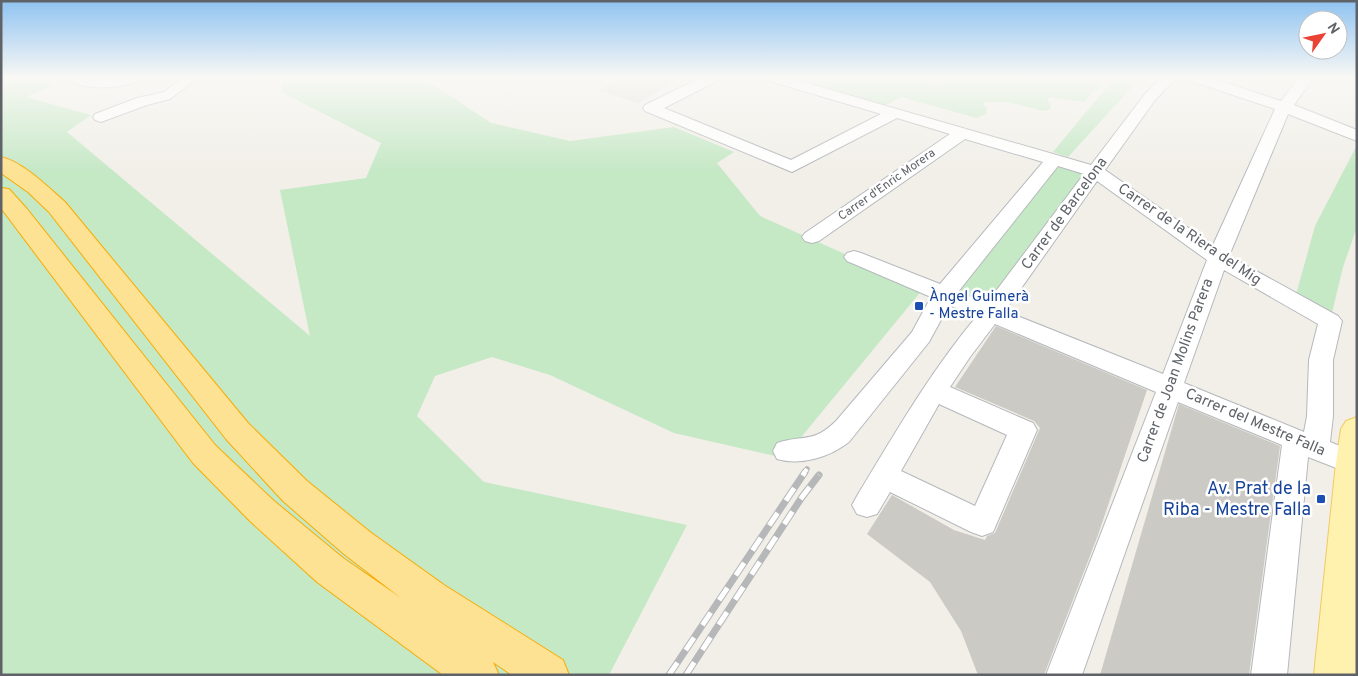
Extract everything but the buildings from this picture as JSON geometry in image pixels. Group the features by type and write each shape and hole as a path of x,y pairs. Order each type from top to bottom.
{"highway":[{"path":"1,163 36,187 57,206 237,431 295,491 357,543 431,598 548,675"},
{"path":"1,194 19,214 204,454 262,510 330,570 478,675"}],"main road":[{"path":"1336,675 1355,452"}],"street":[{"path":"100,117 122,109"},
{"path":"652,109 792,167 895,113"},
{"name":"Carrer de la Riera del Mig","path":"878,109 1096,172 1218,258 1330,321 1321,360 1320,416 1305,444"},
{"name":"Carrer de Barcelona","path":"867,505 934,391 961,351 991,314 1141,109"},
{"path":"1276,109 1283,110"},
{"path":"1279,109 1356,136"},
{"name":"Carrer de Joan Molins Parera","path":"1064,675 1218,258 1283,110"},
{"name":"Carrer d'Enric Morera","path":"812,237 963,133"},
{"path":"787,451 806,451 821,447 836,438 921,336 944,294 1054,160"},
{"name":"Carrer del Mestre Falla","path":"854,257 1305,444 1355,452"},
{"path":"884,476 982,523 1023,430 934,391"},
{"path":"1269,675 1305,444"}],"green space":[{"path":"1,109 68,109 91,115 67,132 310,336 280,190 366,178 381,143 313,109 469,109 491,123 570,141 674,127 734,152 717,163 760,216 923,289 784,458 674,433 550,375 492,357 435,376 417,416 484,482 687,525 609,675 1,675"},
{"path":"943,109 987,109 986,114 977,118"},
{"path":"1033,109 1050,109 1043,111"},
{"path":"1089,109 1112,109 1068,157 1053,152"},
{"path":"1357,145 1357,227 1343,267 1330,321 1294,302 1315,226"},
{"path":"1060,163 1093,172 991,314 944,294"}],"railway":[{"path":"804,473 807,469"},
{"path":"669,675 805,472"},
{"path":"686,675 802,497 819,475"}],"place":[{"name":"Àngel Guimerà - Mestre Falla","path":"919,306"},
{"name":"Av. Prat de la Riba - Mestre Falla","path":"1321,499"}]}
